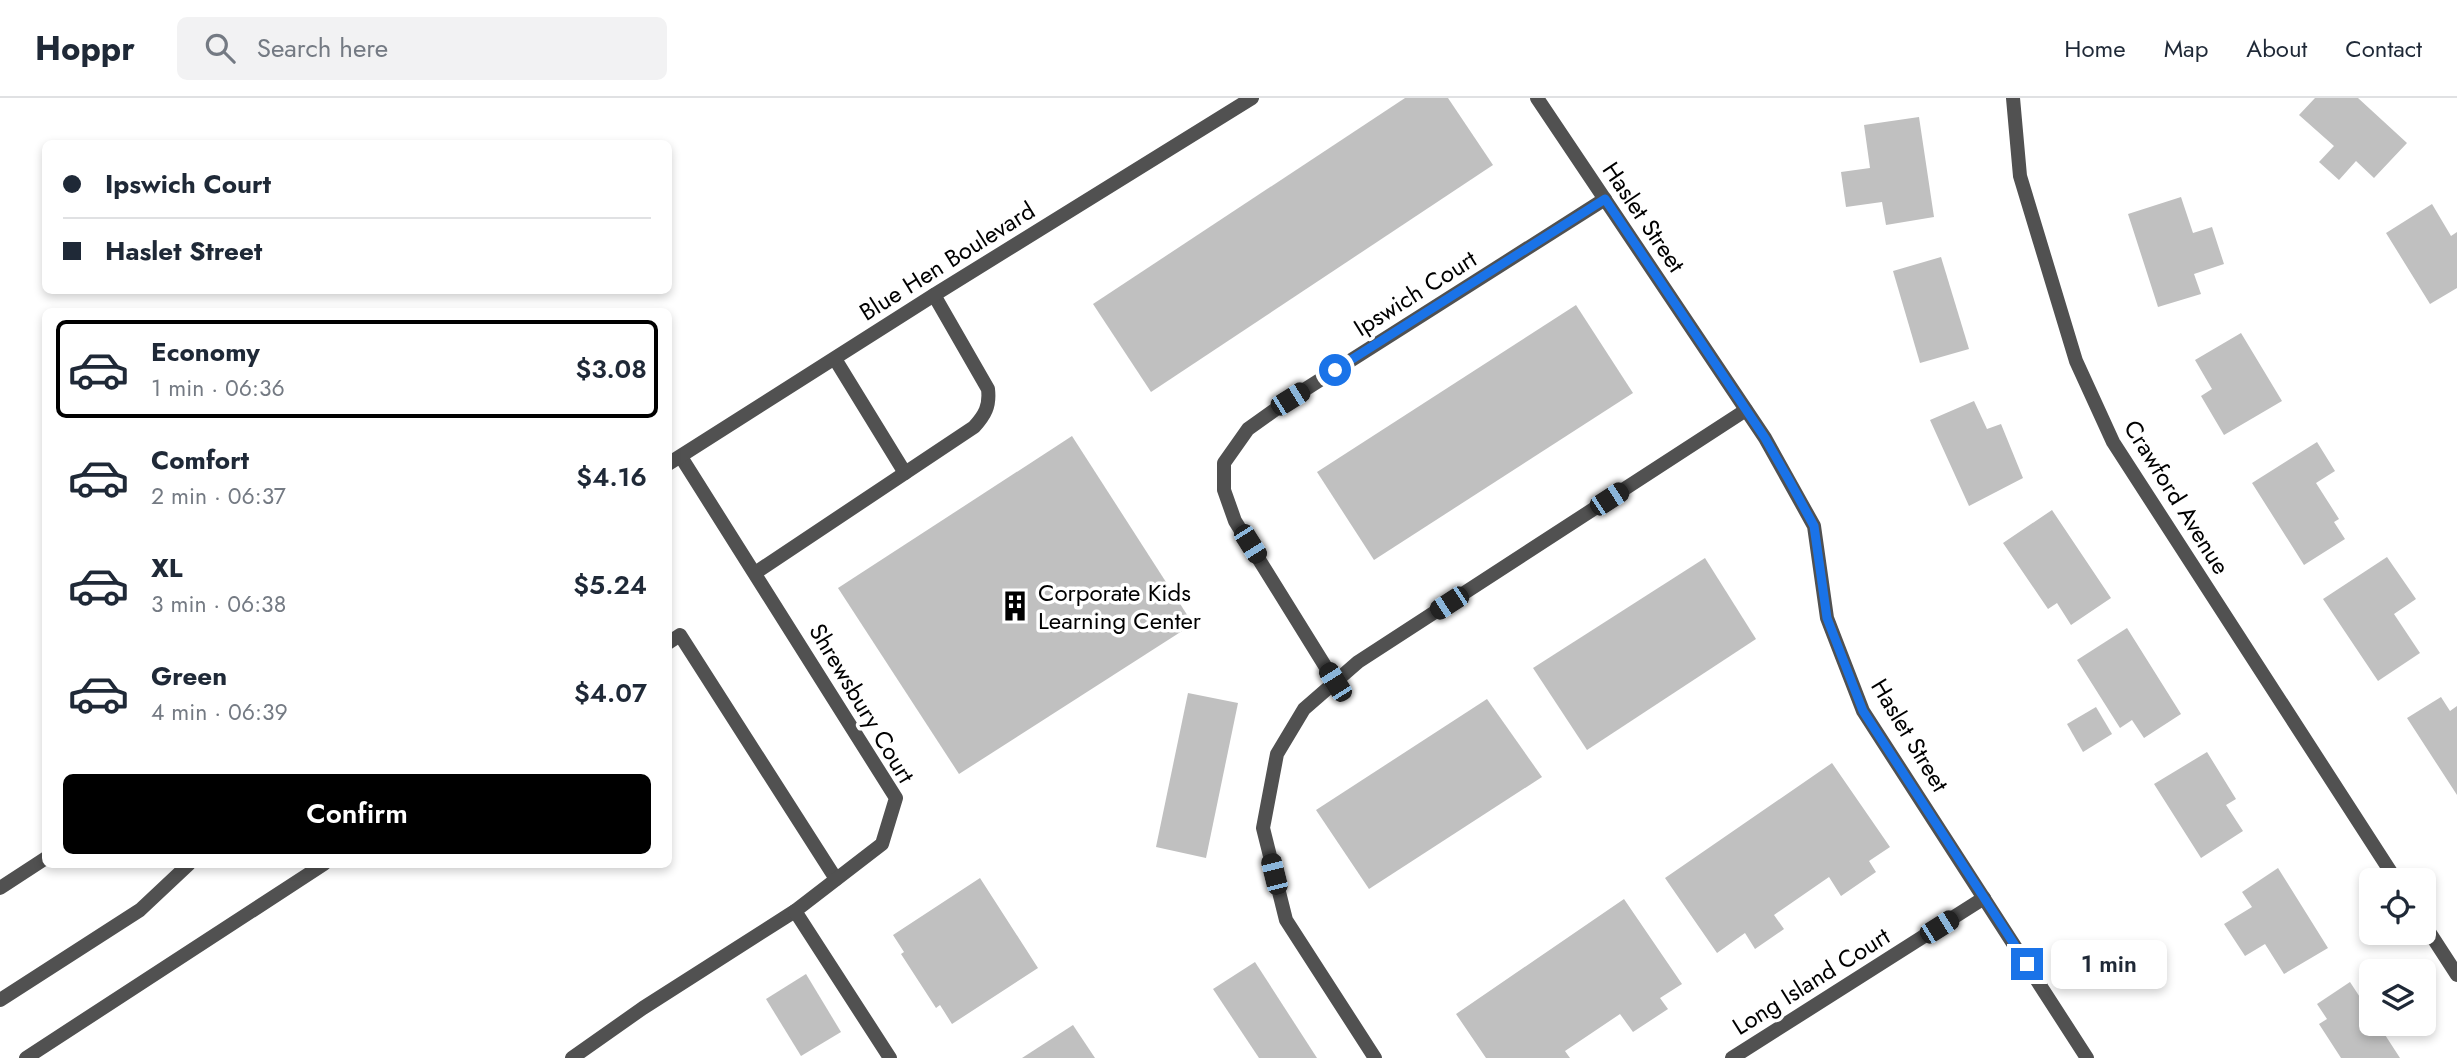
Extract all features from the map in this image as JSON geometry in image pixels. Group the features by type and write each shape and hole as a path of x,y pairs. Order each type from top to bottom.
{"street":[{"name":"Blue Hen Boulevard","path":"675,461 934,295 1252,98"},
{"name":"Haslet Street","path":"1537,98 1765,438 1814,526 1827,618 1863,711 2082,1056"},
{"name":"Crawford Avenue","path":"2012,98 2020,176 2076,361 2113,442 2388,868"},
{"name":"Ipswich Court","path":"1335,682 1236,521 1224,490 1224,463 1248,429 1290,399 1605,199"},
{"path":"755,573 974,427 984,416 989,402 988,389 934,295"},
{"path":"835,359 905,473"},
{"path":"1375,1058 1286,920 1263,828 1277,754 1304,709 1358,662 1746,410"},
{"name":"Shrewsbury Court","path":"572,1058 643,1008 795,911 881,844 896,798 755,573 675,461"},
{"path":"672,640 680,635 836,879"},
{"path":"0,888 42,861"},
{"path":"0,1000 140,910 185,868"},
{"path":"26,1058 318,868"},
{"name":"Long Island Court","path":"1732,1058 1984,898"},
{"path":"795,911 890,1058"},
{"path":"2436,943 2457,975"}],"building":[{"path":"1405,98 1448,98 1493,165 1151,392 1093,304"},
{"path":"2315,98 2358,98 2407,143 2374,178 2356,161 2339,180 2319,162 2334,146 2299,115"},
{"path":"1919,117 1934,217 1886,225 1882,202 1846,207 1841,172 1870,168 1864,125"},
{"path":"2181,197 2193,233 2212,227 2224,264 2194,274 2201,294 2158,307 2128,214"},
{"path":"2432,204 2451,236 2457,232 2457,288 2430,304 2386,233"},
{"path":"1941,257 1969,349 1920,363 1893,271"},
{"path":"1576,305 1633,393 1374,560 1317,472"},
{"path":"2241,333 2282,401 2224,435 2201,396 2212,389 2195,360"},
{"path":"1974,401 1987,429 2001,424 2023,478 1969,506 1930,420"},
{"name":"Corporate Kids Learning Center","path":"1072,436 1193,624 959,774 838,588"},
{"path":"2317,442 2335,471 2316,483 2339,519 2334,522 2345,539 2304,565 2252,483"},
{"path":"2052,510 2111,598 2071,625 2057,603 2048,609 2003,543"},
{"path":"2387,557 2416,599 2394,614 2420,653 2378,681 2323,599"},
{"path":"1705,558 1756,639 1587,750 1533,668"},
{"path":"2127,628 2181,714 2144,738 2132,720 2120,728 2077,660"},
{"path":"1188,693 1238,703 1206,858 1156,847"},
{"path":"2441,697 2450,711 2457,706 2457,795 2407,718"},
{"path":"1487,699 1542,777 1369,889 1316,810"},
{"path":"2096,707 2112,734 2083,752 2067,724"},
{"path":"2207,752 2236,799 2226,805 2243,831 2201,858 2154,784"},
{"path":"1832,763 1890,847 1869,861 1876,872 1841,896 1829,877 1774,915 1784,929 1755,949 1745,933 1717,953 1665,878"},
{"path":"2278,868 2328,948 2284,974 2265,944 2245,956 2224,924 2252,907 2242,892"},
{"path":"980,878 1038,968 952,1024 940,1005 936,1008 901,954 904,952 893,935"},
{"path":"1624,899 1682,984 1660,998 1668,1009 1633,1032 1620,1014 1565,1051 1570,1058 1486,1058 1456,1014"},
{"path":"1255,962 1317,1058 1259,1058 1213,989"},
{"path":"806,974 841,1032 801,1056 766,999"},
{"path":"2350,982 2359,996 2359,1036 2386,1036 2400,1058 2341,1058 2319,1024 2327,1019 2317,1004"},
{"path":"1073,1025 1095,1058 1022,1058"}],"place":[{"name":"Corporate Kids Learning Center","path":"1015,606"}],"route":[{"path":"1335,370 1605,199 1765,438 1790,482 1814,526 1827,618 1863,711 2027,964"}]}
